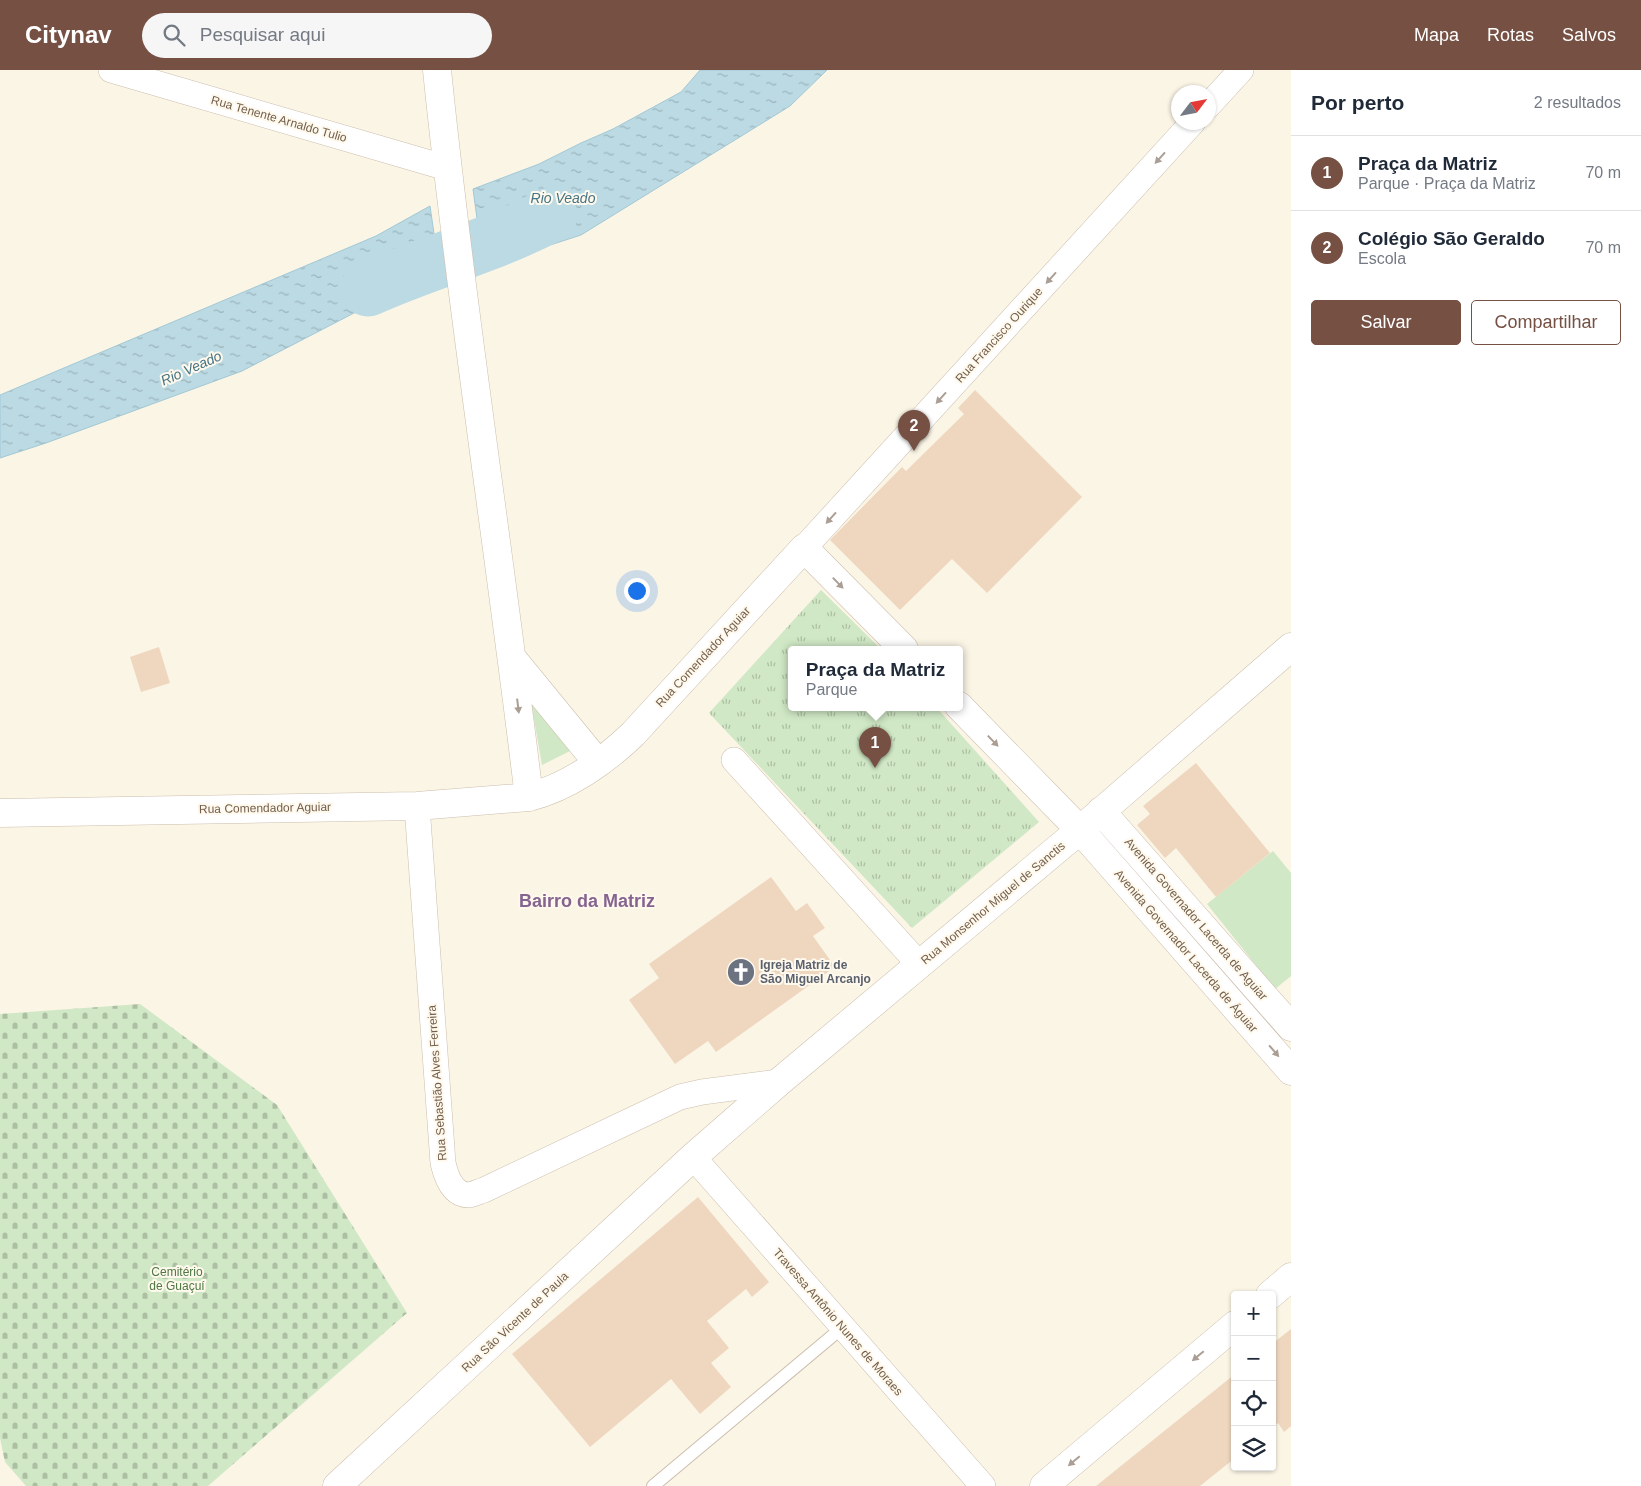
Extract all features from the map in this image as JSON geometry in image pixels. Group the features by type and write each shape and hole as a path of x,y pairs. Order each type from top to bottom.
{"street":[{"name":"Rua Tenente Arnaldo Tulio","path":"111,70 447,168"},
{"path":"437,70 450,199 529,797"},
{"path":"1216,97 1241,70"},
{"name":"Rua Francisco Ourique","path":"804,548 1186,130"},
{"path":"804,548 901,646"},
{"name":"Rua Comendador Aguiar","path":"0,813 417,806 529,797 544,794 558,788 598,763 634,734 804,548"},
{"name":"Rua Monsenhor Miguel de Sanctis","path":"693,1157 779,1082 1080,830 1291,647"},
{"path":"512,658 598,763"},
{"name":"Avenida Governador Lacerda de Águiar","path":"963,710 1080,830 1291,1071"},
{"path":"734,760 919,964"},
{"name":"Rua Sebastião Alves Ferreira","path":"417,806 443,1163 447,1178 456,1190 468,1195 484,1190 680,1097 702,1092 779,1082"},
{"name":"Avenida Governador Lacerda de Aguiar","path":"1101,812 1291,1027"},
{"name":"Travessa Antônio Nunes de Moraes","path":"693,1157 983,1486"},
{"name":"Rua São Vicente de Paula","path":"337,1486 693,1157"},
{"path":"1275,1291 1291,1277"},
{"path":"1044,1486 1231,1327"}],"lane":[{"path":"653,1486 843,1327"}],"green space":[{"path":"821,590 878,646 788,646 788,711 940,711 1039,822 912,928 709,713"},
{"path":"531,702 576,748 542,765"},
{"path":"1273,851 1291,873 1291,976 1275,989 1207,904"},
{"name":"Cemitério de Guaçuí","path":"140,1004 277,1105 407,1313 208,1486 26,1486 5,1462 0,1438 0,1014"}],"water":[{"name":"Rio Veado","path":"700,70 827,70 790,106 581,235 483,263 473,189 539,164 613,129 681,92"},
{"path":"430,206 441,282 400,284 356,312 242,371 0,458 0,395 376,236"}],"building":[{"path":"975,390 1082,497 987,593 952,559 900,610 830,540 902,467 906,471 964,414 958,408"},
{"path":"159,647 170,683 141,692 130,657"},
{"path":"1196,763 1270,853 1216,897 1176,848 1165,858 1137,825 1150,814 1143,806"},
{"name":"Igreja Matriz de São Miguel Arcanjo","path":"771,877 796,911 807,903 825,928 813,936 835,967 716,1052 708,1041 675,1064 629,1000 659,978 649,964"},
{"path":"698,1197 769,1282 752,1297 746,1289 707,1321 729,1348 711,1363 731,1387 700,1414 671,1379 590,1447 512,1354"},
{"path":"1291,1329 1291,1426 1284,1432 1278,1423 1276,1425 1276,1341"},
{"path":"1231,1377 1231,1461 1200,1486 1096,1486"}],"waterway":[{"name":"Rio Veado","path":"368,289 505,236 550,215"}],"place":[{"name":"Colégio São Geraldo","path":"914,451"},
{"name":"Praça da Matriz","path":"875,768"},
{"name":"Igreja Matriz de São Miguel Arcanjo","path":"741,972"}],"district":[{"name":"Bairro da Matriz","path":"587,901"}]}
